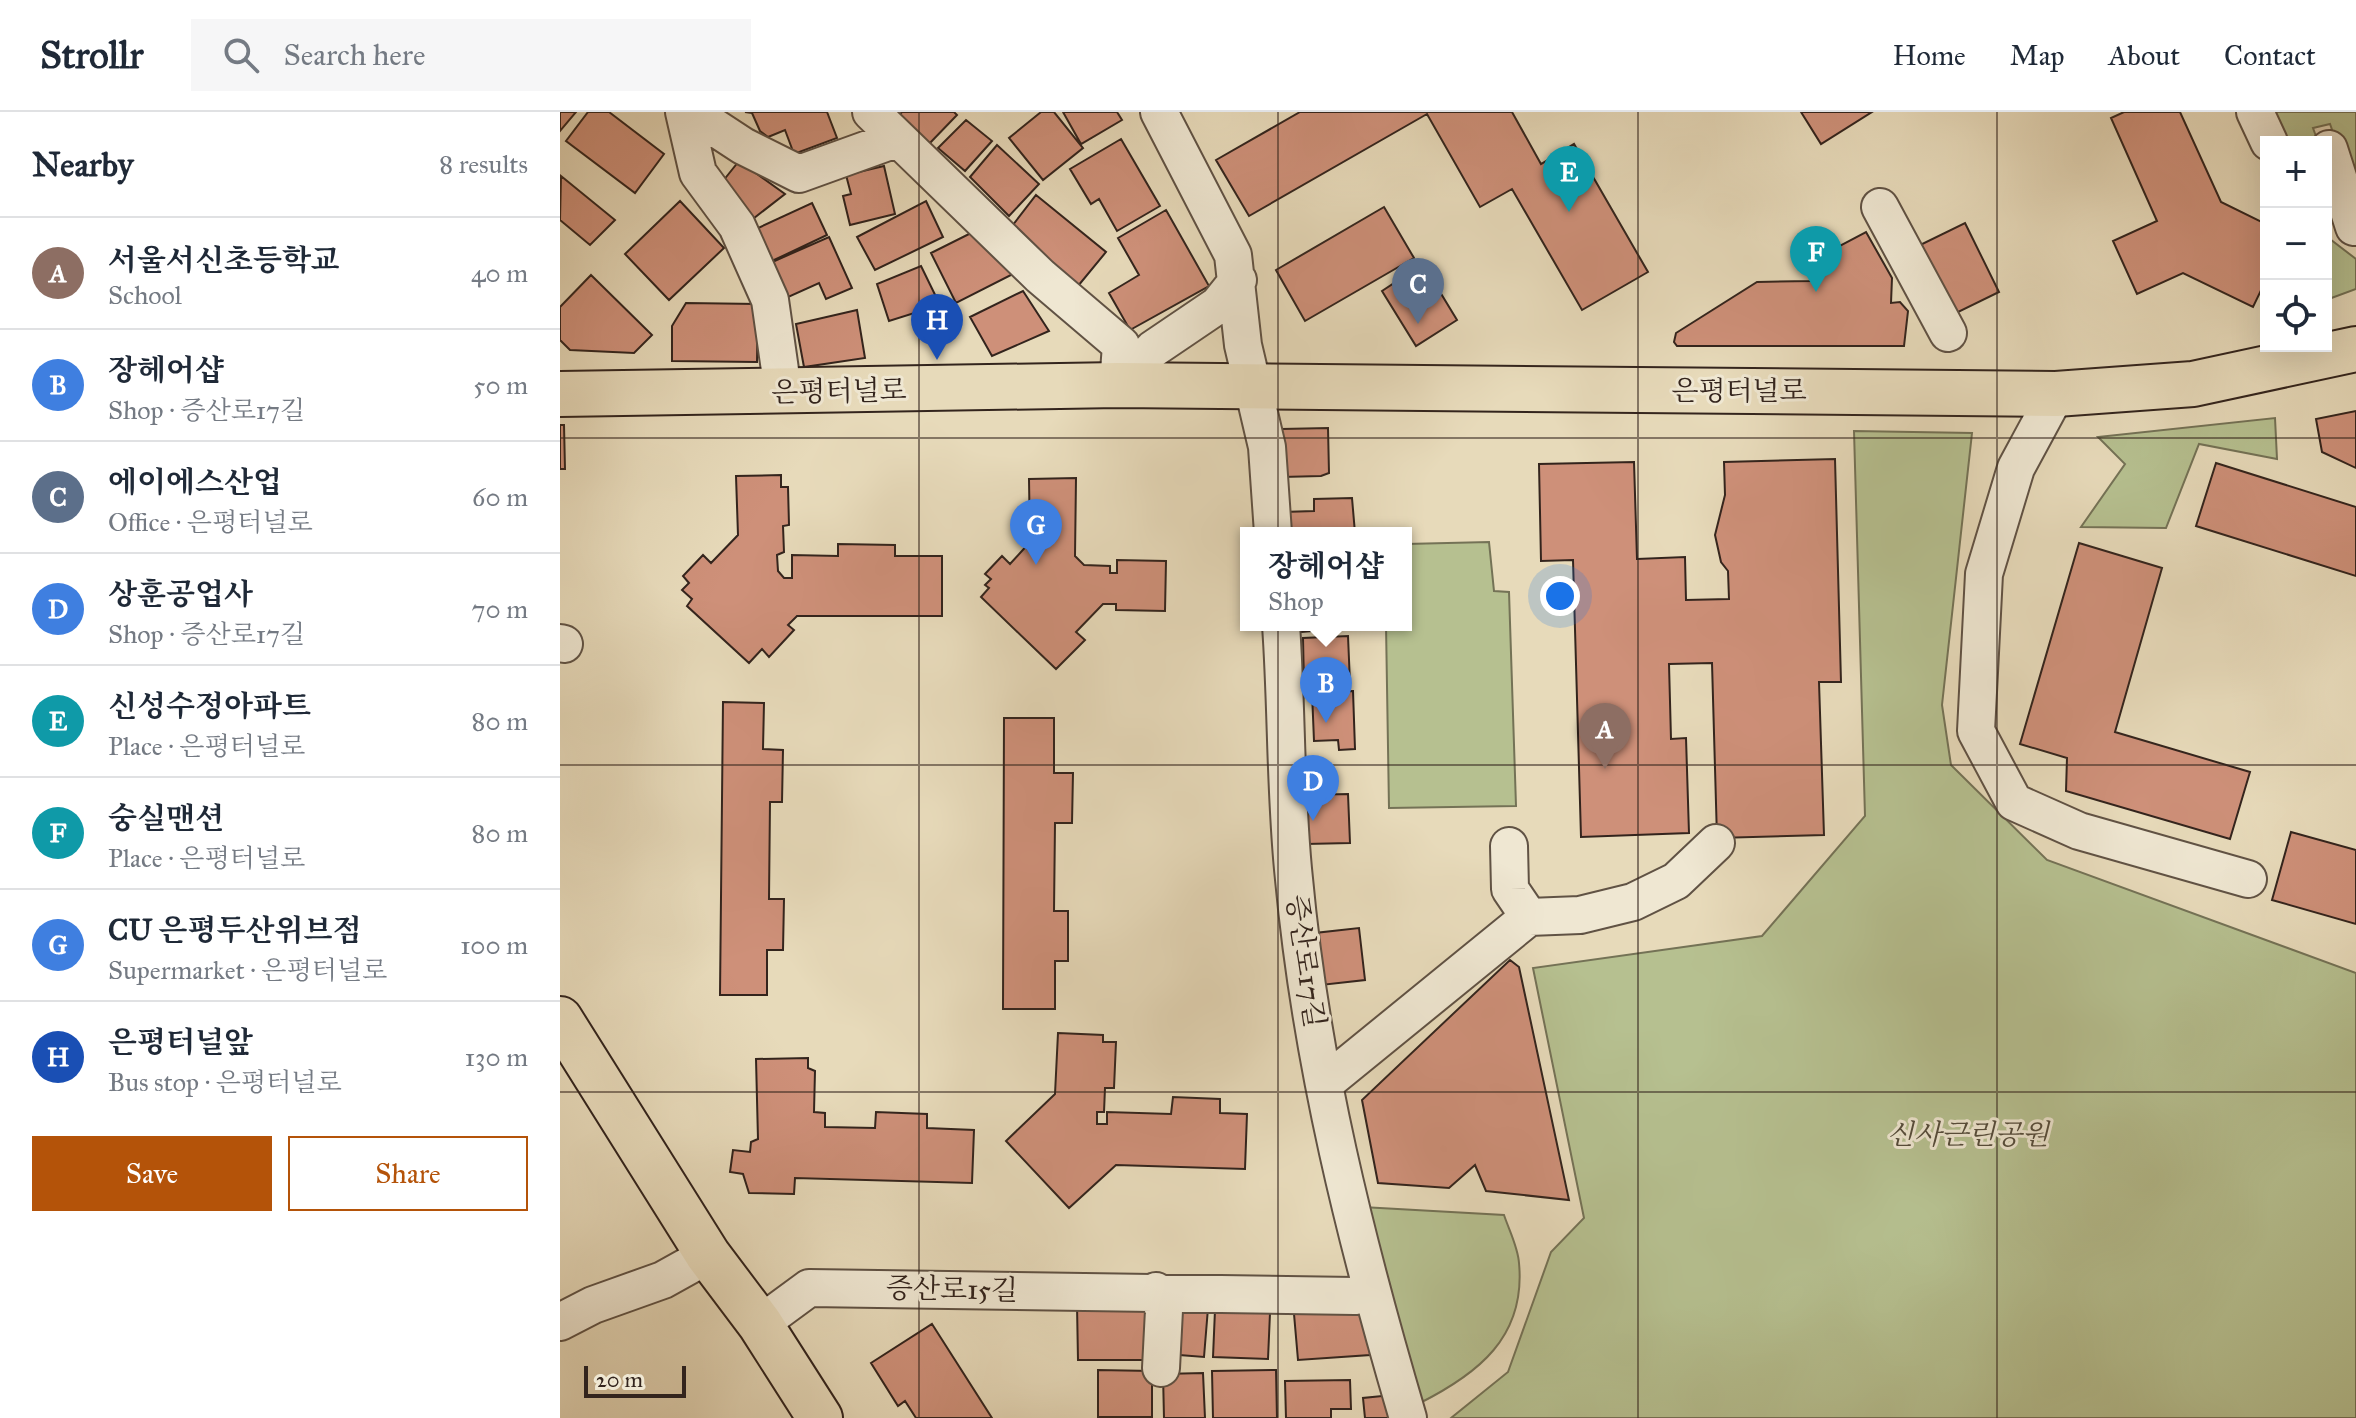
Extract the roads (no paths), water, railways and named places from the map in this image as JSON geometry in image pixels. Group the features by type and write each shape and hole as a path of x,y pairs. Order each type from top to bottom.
{"main road":[{"name":"은평터널로","path":"560,394 1118,385 2056,394 2193,384 2356,349"},
{"path":"560,1019 708,1255 760,1324 820,1418"}],"street":[{"path":"684,112 698,173 737,226 770,300 783,391"},
{"path":"691,112 743,146 799,174 896,139"},
{"path":"871,112 1040,276 1121,345 1118,385"},
{"path":"1159,112 1233,255 1243,345 1267,447 1273,527"},
{"path":"2255,112 2266,136"},
{"path":"2332,158 2355,228"},
{"path":"2332,206 2355,228"},
{"path":"1880,207 1948,333"},
{"path":"1118,385 1153,349 1218,305 1238,280"},
{"path":"2056,394 2016,468 1984,574 1976,731 2014,802 2079,831 2248,879"},
{"name":"증산로17길","path":"1281,631 1293,877 1324,1084 1345,1191 1408,1418"},
{"path":"1324,1084 1529,917 1580,915 1633,902 1676,881 1716,843"},
{"path":"1509,846 1510,889 1529,917"},
{"path":"560,1322 593,1305 663,1280 708,1255"},
{"name":"증산로15길","path":"760,1324 809,1288 1156,1291"},
{"path":"1161,1368 1164,1310 1156,1291 1355,1296 1371,1292"}],"place":[{"name":"신성수정아파트","path":"1569,212"},
{"name":"숭실맨션","path":"1816,292"},
{"name":"에이에스산업","path":"1418,324"},
{"name":"은평터널앞","path":"937,360"},
{"name":"CU 은평두산위브점","path":"1036,565"},
{"name":"장헤어샵","path":"1326,723"},
{"name":"서울서신초등학교","path":"1605,769"},
{"name":"상훈공업사","path":"1313,821"}],"park label":[{"name":"신사근린공원","path":"1968,1134"}]}
